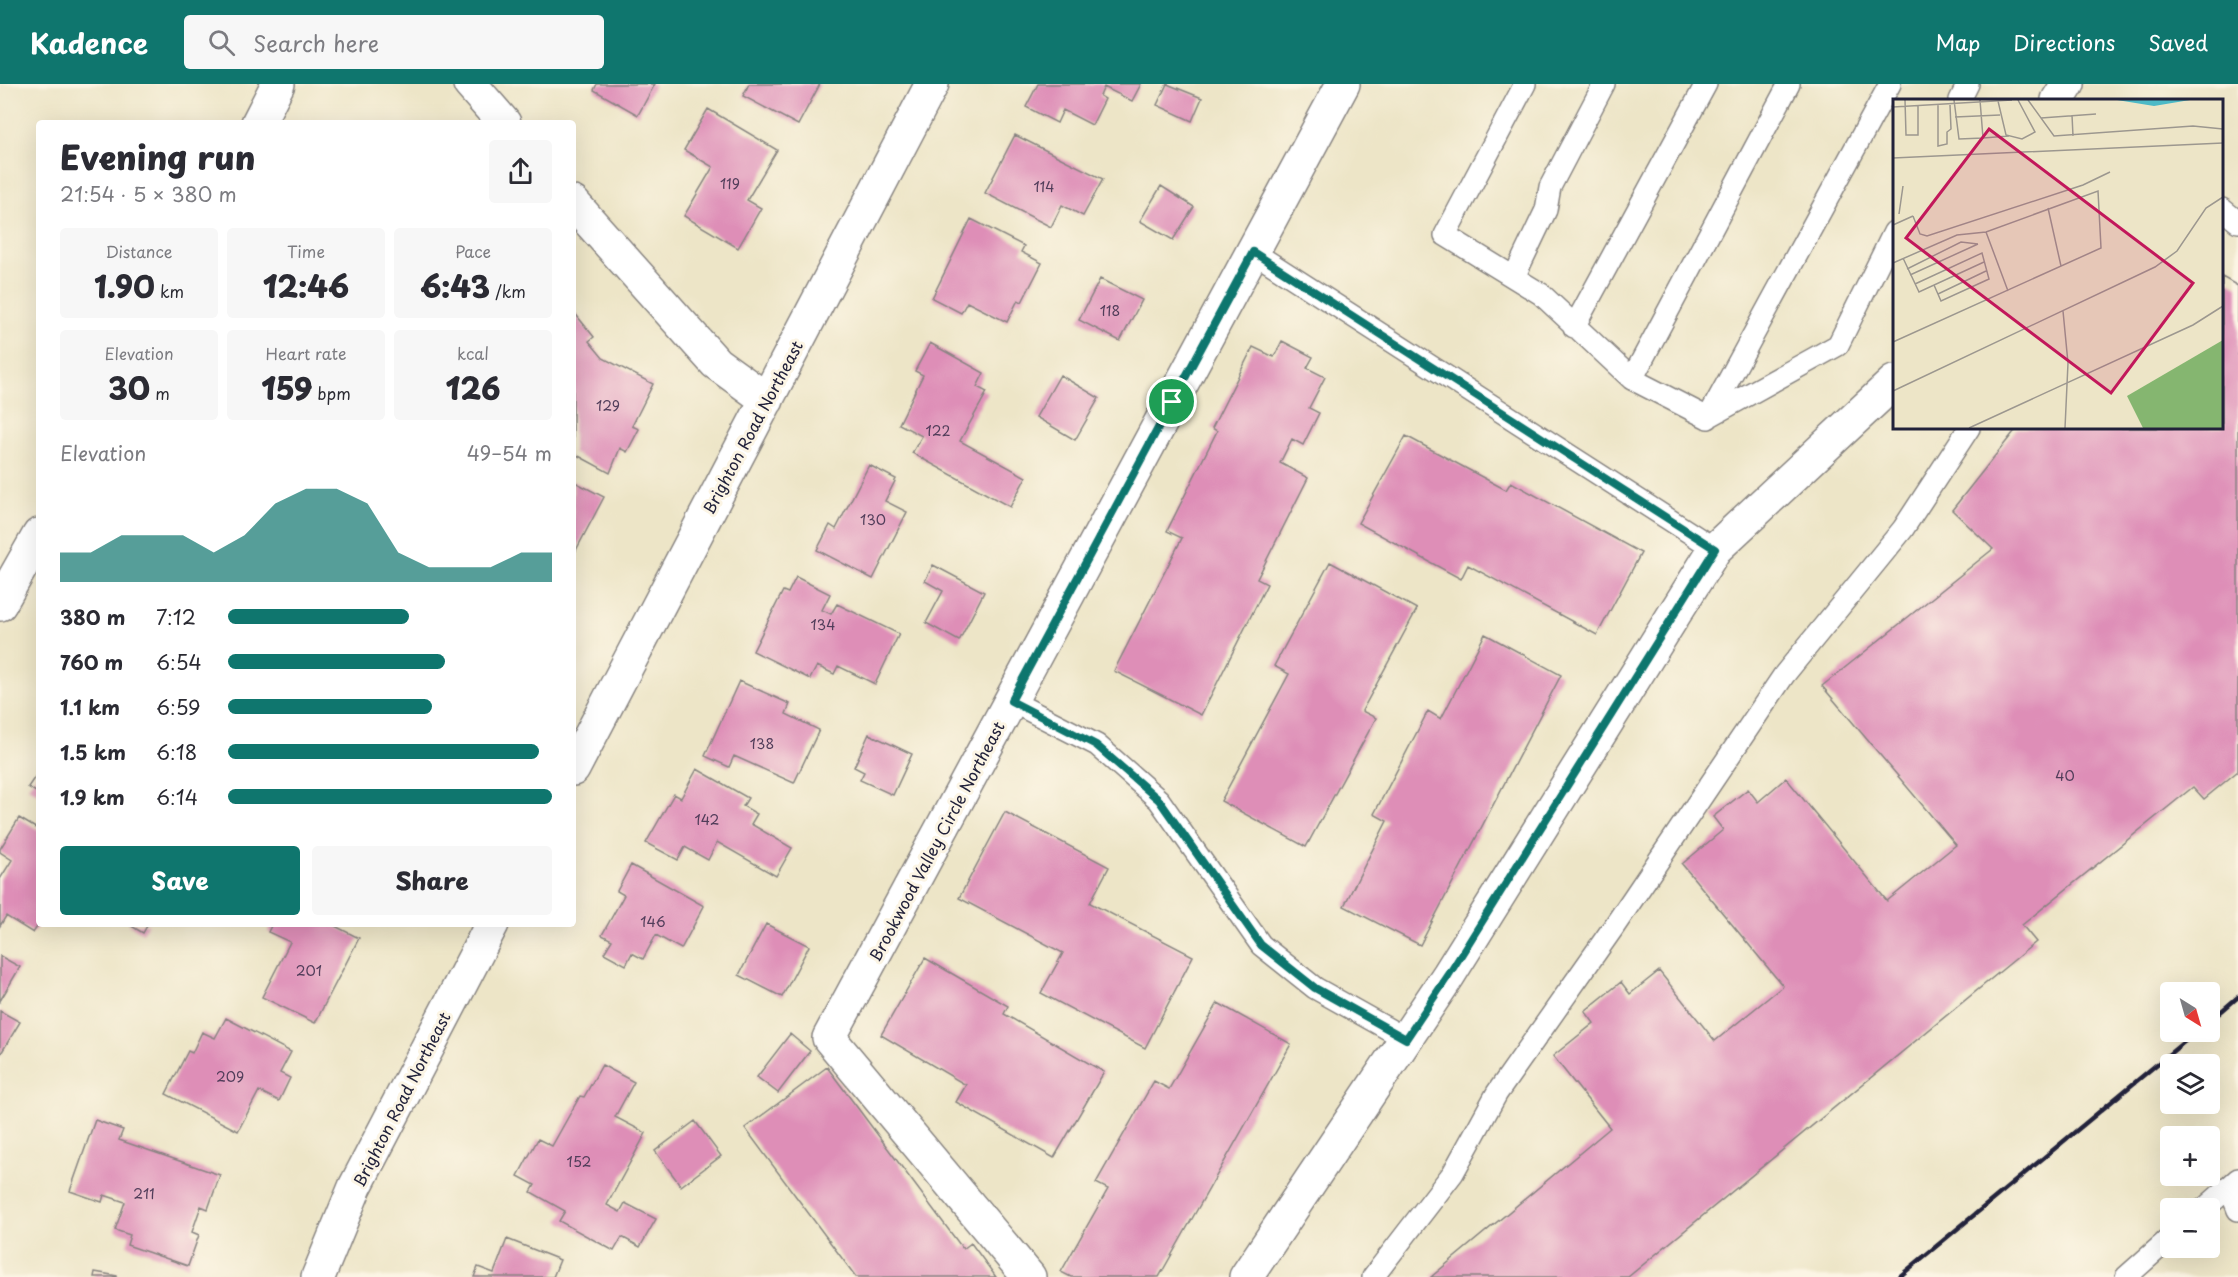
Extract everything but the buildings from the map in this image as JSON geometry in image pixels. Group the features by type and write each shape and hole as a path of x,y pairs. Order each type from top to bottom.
{"street":[{"path":"260,120 278,84"},
{"path":"470,84 501,120"},
{"name":"Brighton Road Northeast","path":"576,764 932,84"},
{"name":"Brookwood Valley Circle Northeast","path":"1029,1277 829,1038 1343,84"},
{"path":"2059,99 2068,84"},
{"path":"576,206 716,363 767,400"},
{"path":"1246,1277 1448,976 1715,549 1893,383"},
{"path":"0,604 36,540"},
{"name":"Brighton Road Northeast","path":"318,1277 355,1187 490,927"}],"lane":[{"path":"1525,84 1445,235 1541,294 1632,379 1708,418"},
{"path":"1514,277 1546,210 1550,187 1604,84"},
{"path":"1574,327 1706,84"},
{"path":"1632,379 1789,84"},
{"path":"1708,418 1890,84"},
{"path":"1960,99 1968,84"},
{"path":"2223,210 2238,222"},
{"path":"1708,418 1838,345 1893,234"},
{"path":"1253,252 1715,549"},
{"path":"1373,1277 1453,1173 1497,1093 1613,928 1784,675 1903,529 1968,429"},
{"path":"1011,701 1096,745 1159,800 1261,945 1315,988 1406,1039"},
{"path":"2217,1198 2234,1183"},
{"path":"2234,1183 2238,1210"},
{"path":"2126,1277 2160,1247"}],"railway":[{"path":"2220,1012 2238,997"},
{"path":"1899,1277 2184,1042"}],"route":[{"path":"1253,252 1715,549 1448,976 1406,1039 1315,988 1261,945 1159,800 1096,745 1011,701 1172,402 1253,252"}]}
